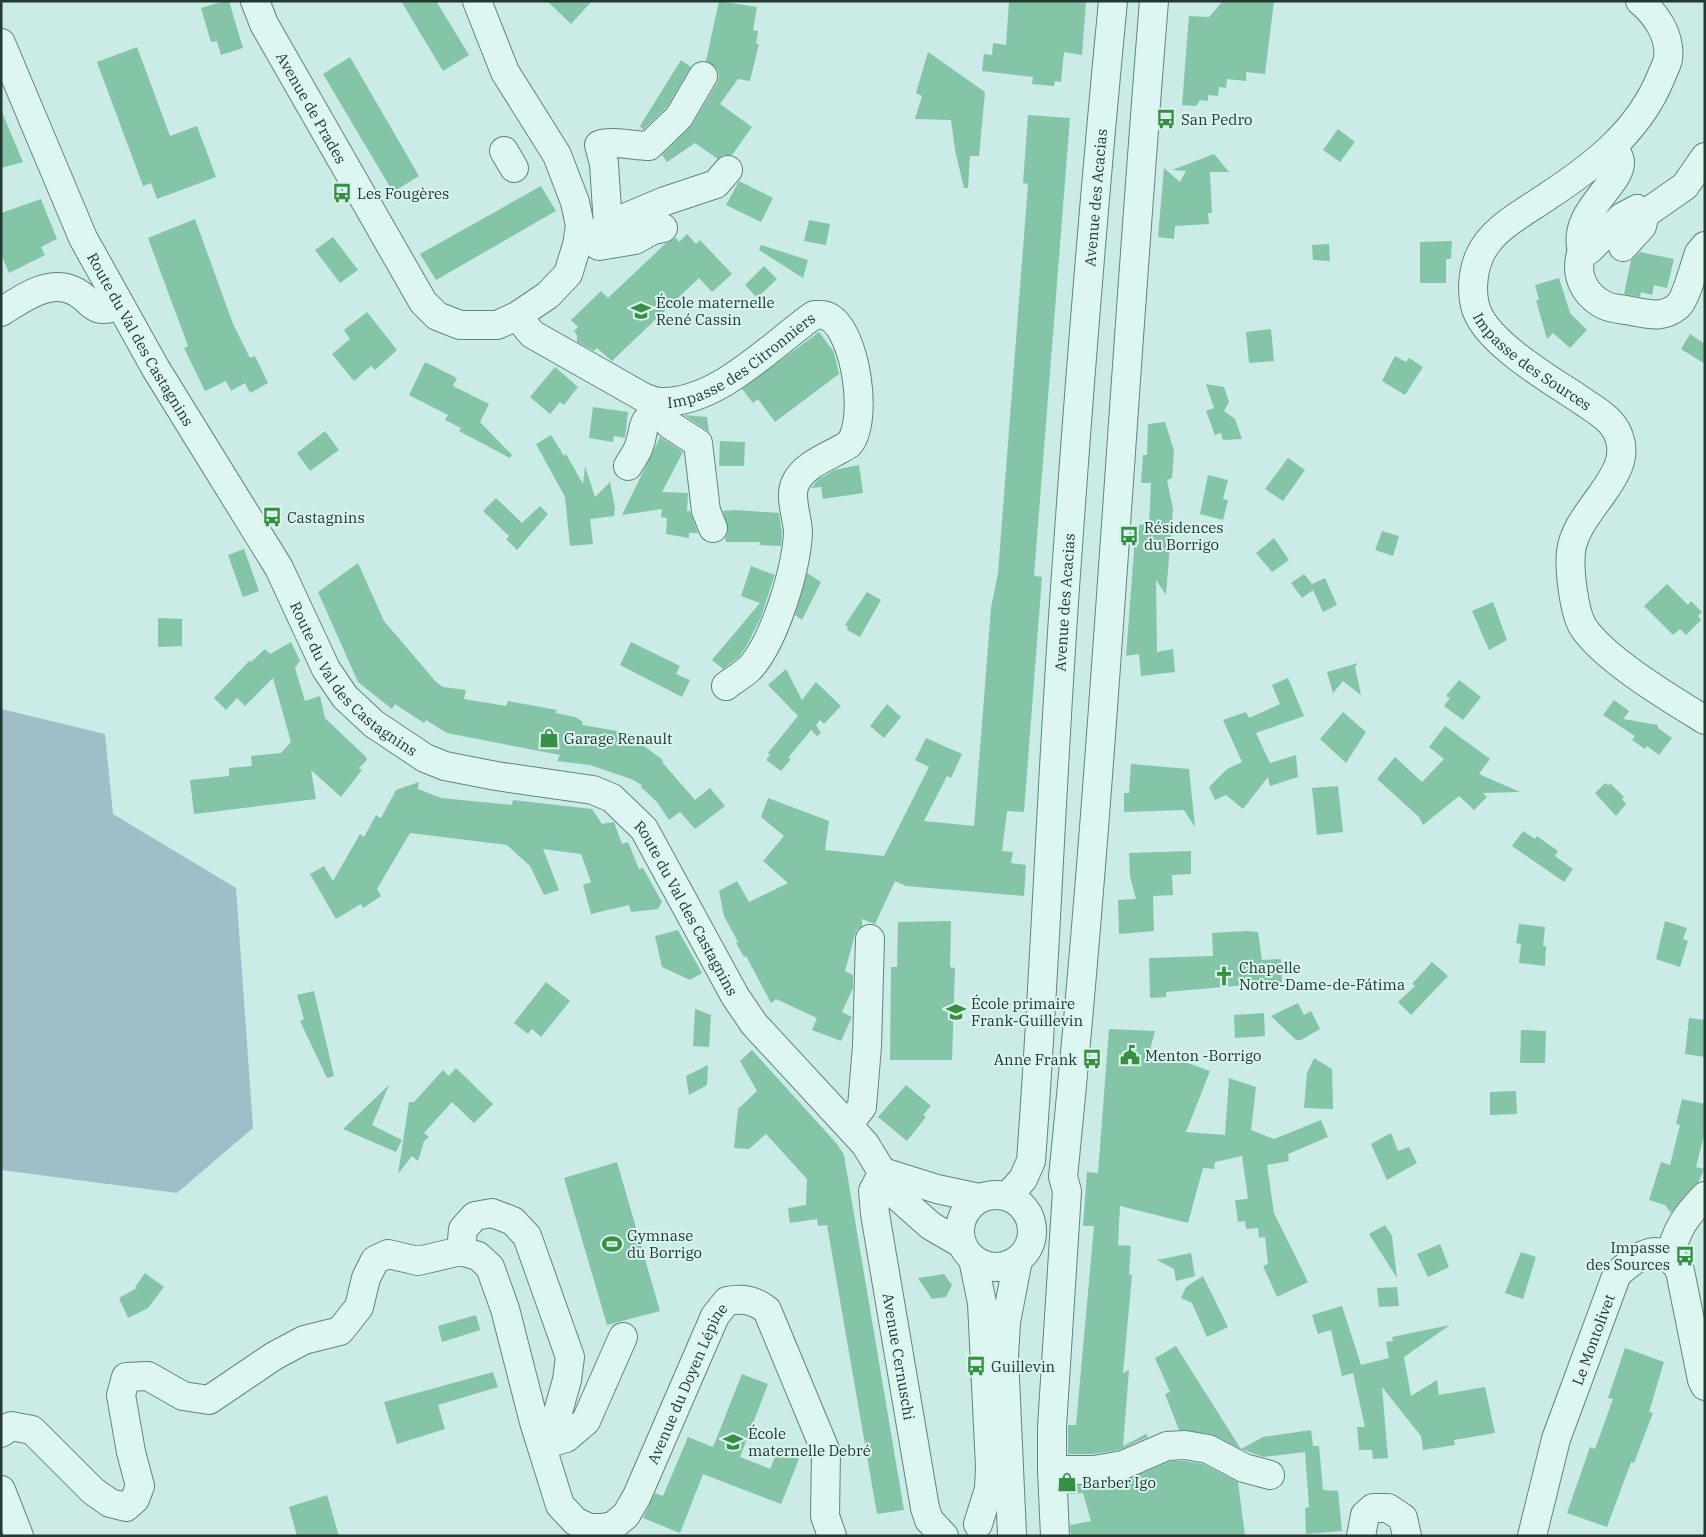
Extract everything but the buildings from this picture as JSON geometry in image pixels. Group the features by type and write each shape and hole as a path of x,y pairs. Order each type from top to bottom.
{"street":[{"name":"Avenue de Prades","path":"256,1 264,24 423,302 437,316 460,325 497,324 517,316 548,295 568,274 592,237 580,226 576,202 557,155 505,72 477,1"},
{"name":"Avenue des Acacias","path":"1008,1196 1023,1179 1031,1161 1044,981 1067,561 1100,130 1113,1"},
{"path":"1055,1536 1052,1470 1067,1191 1063,1177 1075,1058 1115,559 1154,1"},
{"name":"Impasse des Sources","path":"1640,1 1659,21 1667,41 1668,59 1654,95 1614,148 1498,232 1480,254 1474,274 1474,297 1478,315 1495,337 1545,376 1608,418 1619,436 1622,456 1615,475 1580,527 1571,552 1576,610 1583,627 1606,651 1644,680 1705,720"},
{"name":"Route du Val des Castagnins","path":"1,43 83,238 119,306 214,465 279,568 326,670 346,697 374,724 425,758 445,766 496,776 593,790 612,798 644,829 735,996 754,1024 785,1060 856,1134 883,1172 897,1196 931,1226 968,1252"},
{"path":"663,228 653,230 634,240 599,246 592,237 604,164 599,145 606,142 629,146 649,146 679,117 703,76"},
{"path":"1614,148 1621,160 1619,172 1590,210 1579,241 1582,251 1577,264 1582,282 1591,296 1606,306 1665,315 1680,305 1699,253 1705,246"},
{"path":"1623,248 1642,226 1645,214 1685,186 1705,157"},
{"path":"592,237 665,201 716,184 728,170"},
{"path":"1582,251 1589,250 1622,217 1637,209 1645,214"},
{"path":"1661,314 1683,266"},
{"path":"1,312 30,294 54,287 72,290 92,306 105,310 119,306"},
{"name":"Impasse des Citronniers","path":"517,316 532,334 660,405 704,393 736,375 814,315 828,316 839,325 850,348 856,374 859,402 857,423 849,444 801,474 794,485 798,532 793,564 774,629 750,667 726,686"},
{"path":"628,466 638,448 643,423 660,405"},
{"path":"660,405 660,413 670,425 698,443 706,512 713,528"},
{"path":"856,1134 862,1107 867,1046 870,939"},
{"path":"883,1172 937,1189 979,1198"},
{"name":"Avenue Cernuschi","path":"883,1172 873,1191 884,1270 925,1508 929,1520 944,1536"},
{"path":"968,1252 991,1267 1001,1267 1026,1240 1063,1177"},
{"path":"989,1195 1008,1196 1024,1208 1026,1240 1006,1322 1004,1356 1013,1535 990,1524 966,1530 989,1489 990,1467 982,1303 968,1252 960,1234 962,1218 970,1205 979,1198 989,1195"},
{"path":"1705,1196 1685,1217 1674,1238 1670,1257 1680,1271 1702,1380 1705,1386"},
{"path":"1,1433 11,1426 32,1430 93,1490 110,1503 126,1507 135,1499 140,1486 131,1452 121,1395 126,1377 148,1376 183,1396 209,1400 274,1356 304,1340 340,1331 359,1307 366,1278 374,1260 388,1254 418,1261 460,1251 463,1229 474,1216 492,1213 513,1221 527,1236 570,1357 567,1380 553,1430 543,1445"},
{"path":"1026,1240 1062,1274"},
{"name":"Avenue du Doyen Lépine","path":"460,1251 478,1256 490,1267 505,1309 534,1422 543,1445 560,1505 575,1521 588,1528 613,1526 626,1515 637,1496 715,1316 727,1301 740,1299 755,1301 768,1310 826,1452 825,1516 832,1536"},
{"name":"Le Montolivet","path":"1532,1536 1556,1439 1617,1274 1636,1257 1654,1253 1670,1257"},
{"path":"543,1445 566,1438 586,1421 623,1337"},
{"path":"1052,1470 1094,1470 1123,1465 1167,1446 1185,1445 1208,1449 1244,1468 1270,1475"},
{"path":"1,1490 19,1536"},
{"path":"1360,1536 1366,1515 1373,1508 1388,1508 1403,1518 1407,1536"}],"shaded area":[{"path":"1,709 105,734 113,814 236,888 253,1128 177,1193 1,1170"}],"place":[{"name":"San Pedro","path":"1166,119"},
{"name":"Les Fougères","path":"342,193"},
{"name":"École maternelle René Cassin","path":"641,311"},
{"name":"Castagnins","path":"272,517"},
{"name":"Résidences du Borrigo","path":"1129,536"},
{"name":"Garage Renault","path":"549,738"},
{"name":"Chapelle Notre-Dame-de-Fátima","path":"1224,976"},
{"name":"École primaire Frank-Guillevin","path":"956,1012"},
{"name":"Menton -Borrigo","path":"1130,1055"},
{"name":"Anne Frank","path":"1092,1059"},
{"name":"Gymnase du Borrigo","path":"612,1244"},
{"name":"Impasse des Sources","path":"1685,1256"},
{"name":"Guillevin","path":"976,1366"},
{"name":"École maternelle Debré","path":"733,1442"},
{"name":"Barber Igo","path":"1067,1482"}]}
